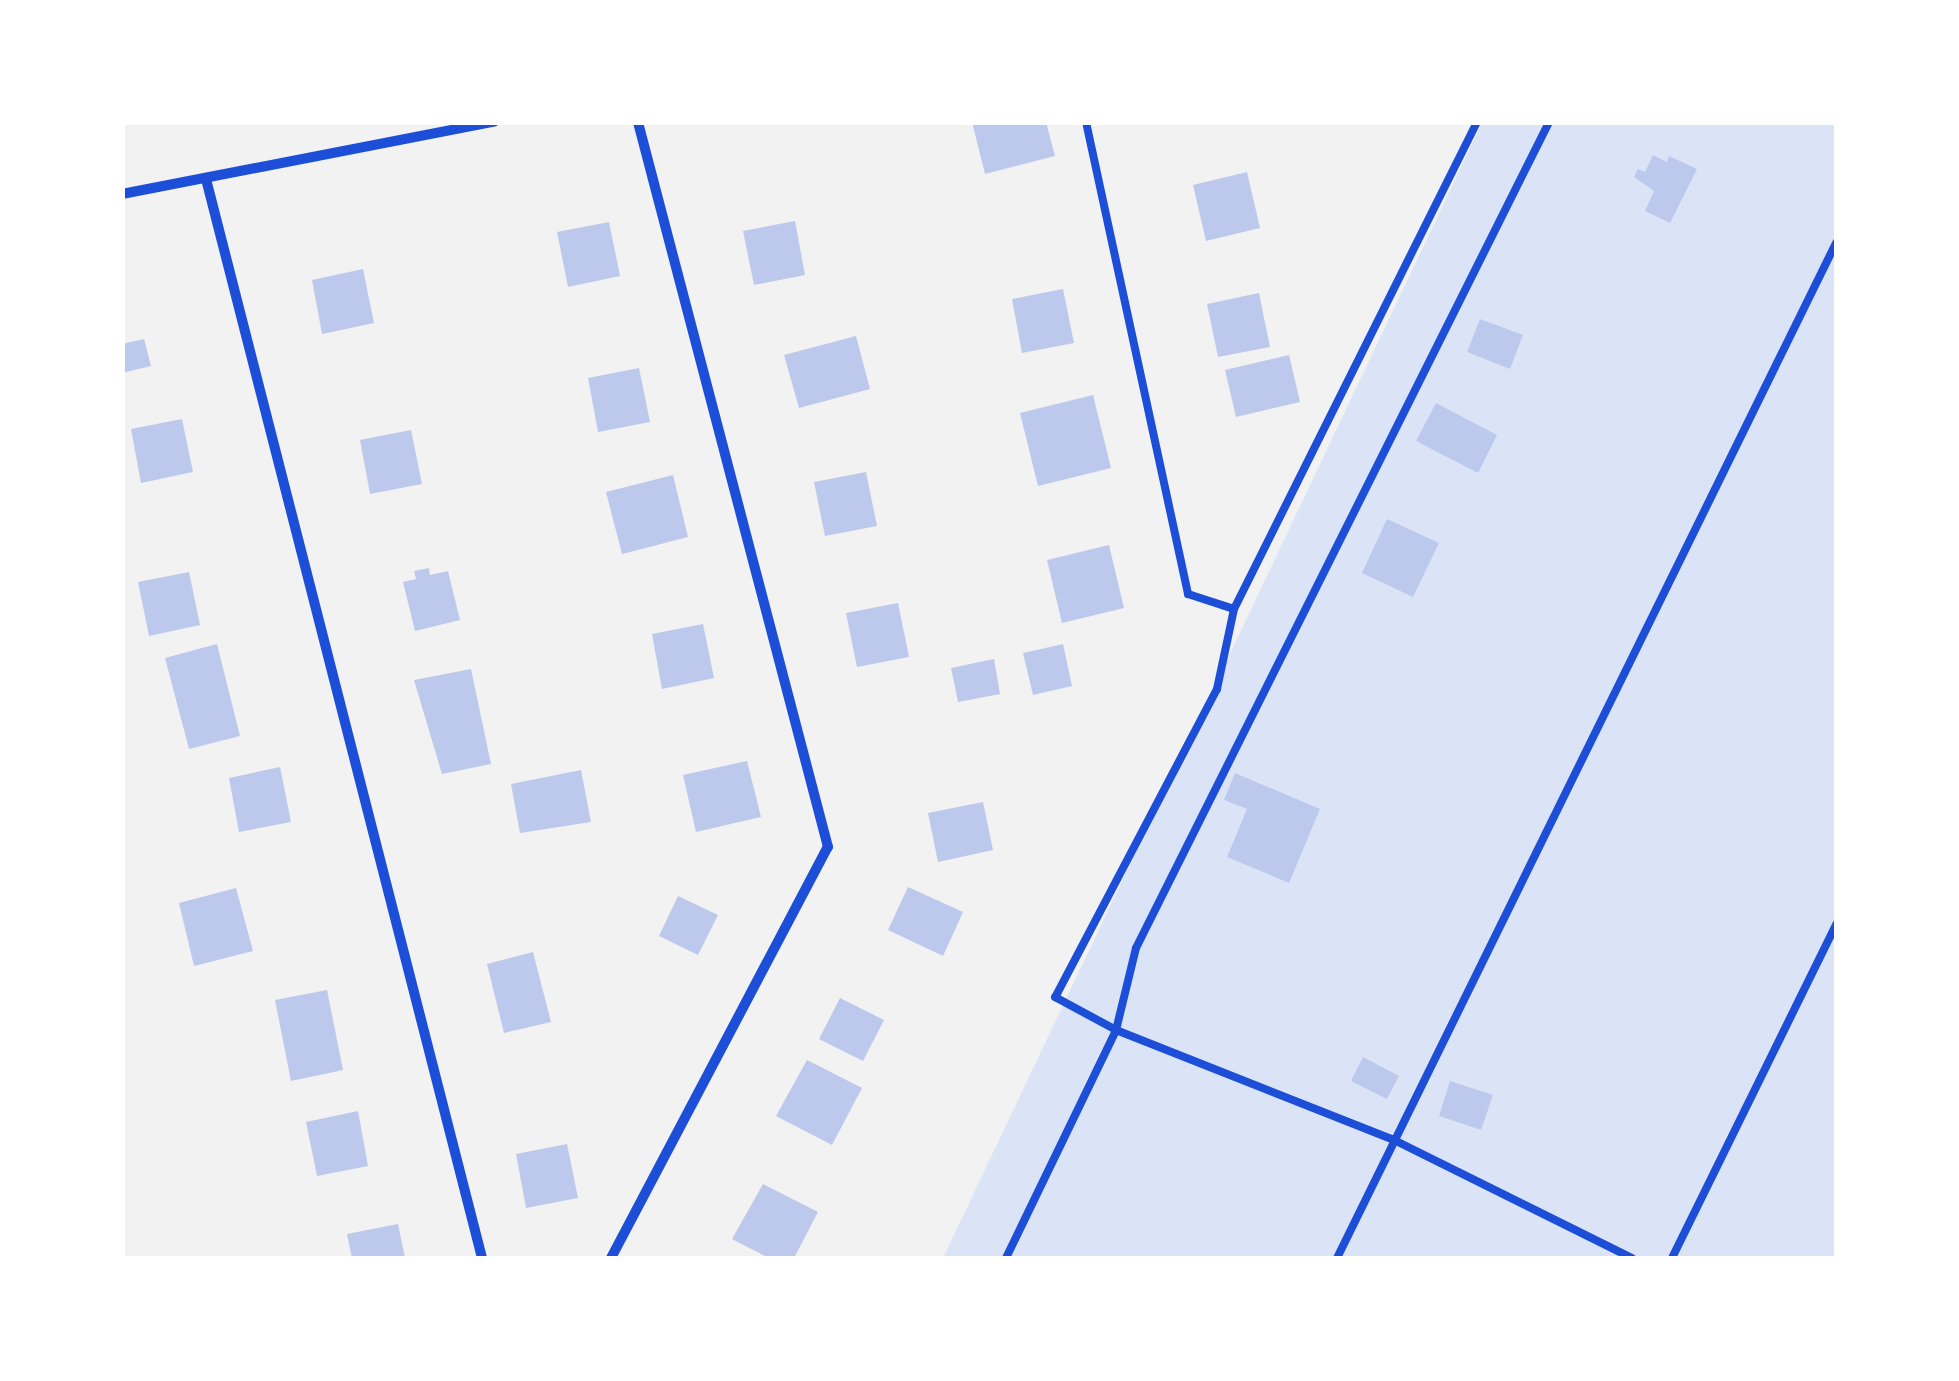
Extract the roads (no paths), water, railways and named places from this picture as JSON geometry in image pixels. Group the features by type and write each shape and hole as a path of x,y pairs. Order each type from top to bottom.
{"street":[{"path":"122,194 494,122"},
{"path":"611,1258 828,847 638,122"},
{"path":"206,179 482,1258"}],"lane":[{"path":"1086,122 1188,594 1234,610"},
{"path":"1477,122 1234,610 1217,689 1056,997 1116,1030 1392,1140 1632,1258"},
{"path":"1006,1258 1116,1030 1136,948 1549,122"},
{"path":"1337,1258 1836,243"},
{"path":"1672,1258 1836,924"}]}
